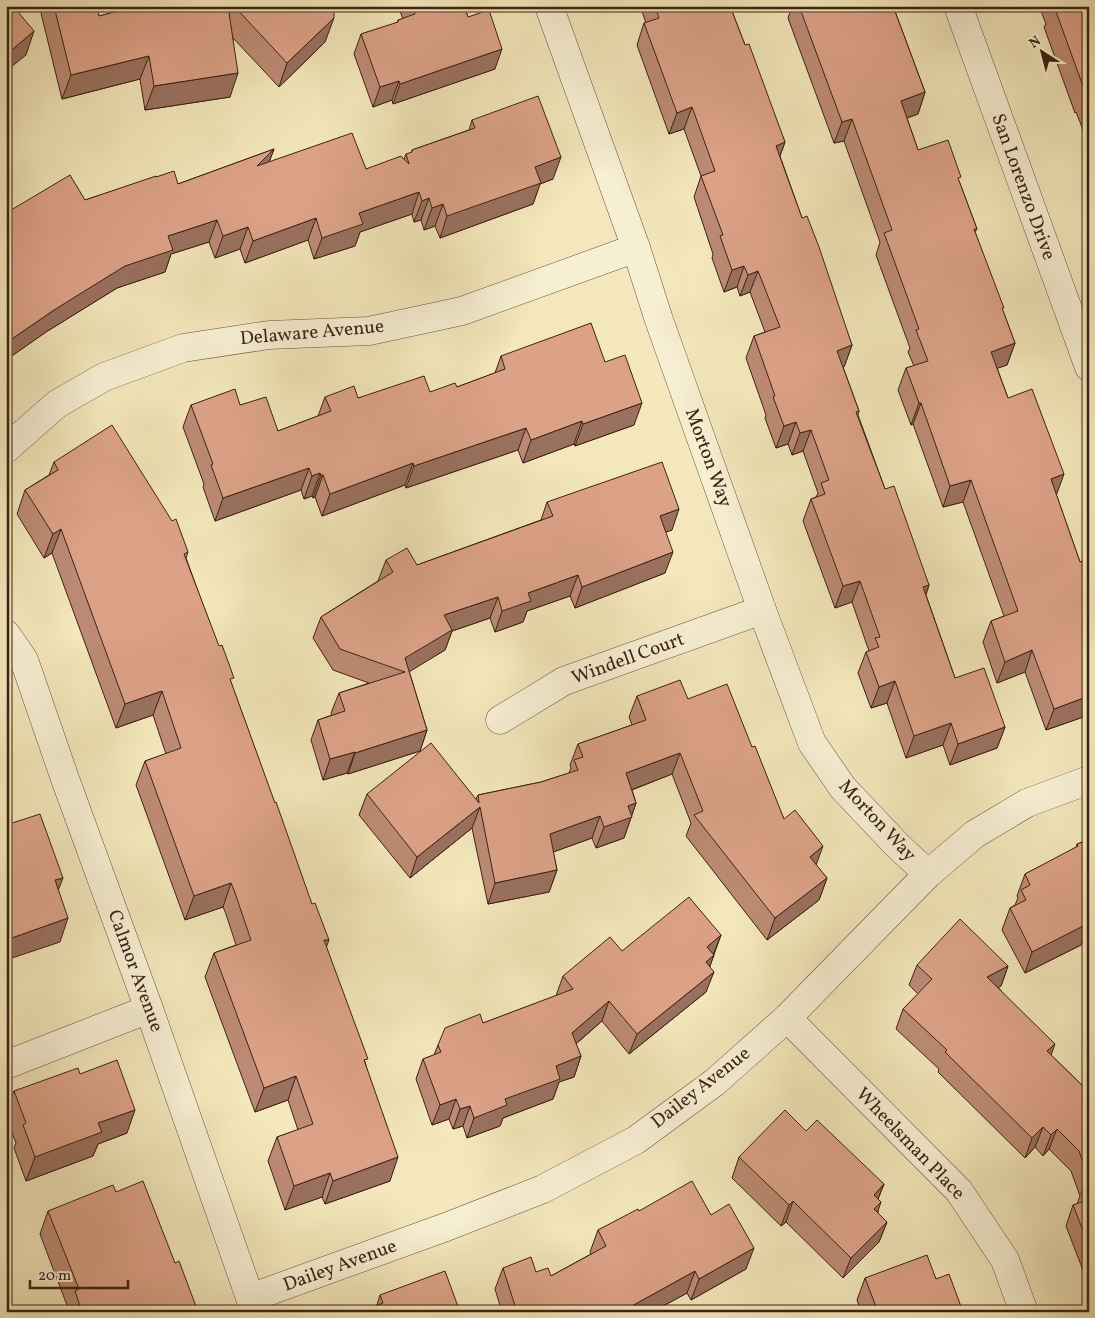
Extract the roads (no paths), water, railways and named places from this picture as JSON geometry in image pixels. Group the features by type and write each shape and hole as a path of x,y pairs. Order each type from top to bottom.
{"street":[{"name":"Morton Way","path":"549,6 636,248 662,329 762,610 812,743 843,788 897,845 928,874"},
{"name":"San Lorenzo Drive","path":"958,6 1089,367"},
{"name":"Delaware Avenue","path":"6,449 58,404 104,376 183,348 269,335 369,331 462,311 636,248"},
{"name":"Windell Court","path":"500,720 564,682 762,610"},
{"name":"Calmor Avenue","path":"6,634 24,660 149,1009 252,1305"},
{"name":"Dailey Avenue","path":"252,1305 543,1189 636,1140 715,1082 787,1018 928,874 975,834 1027,803 1089,780"},
{"path":"6,1065 149,1009"},
{"name":"Wheelsman Place","path":"787,1018 960,1191 1006,1260 1024,1312"}]}
